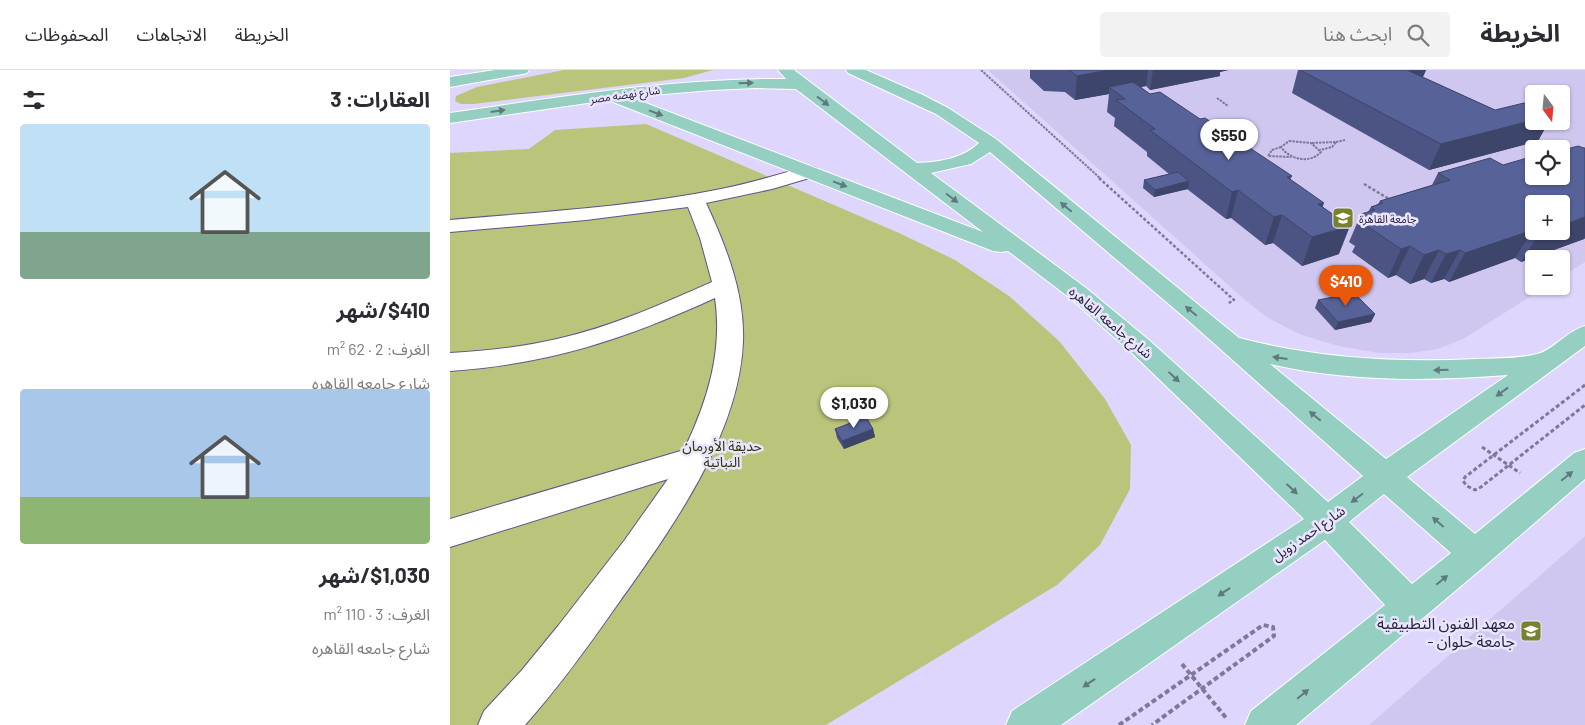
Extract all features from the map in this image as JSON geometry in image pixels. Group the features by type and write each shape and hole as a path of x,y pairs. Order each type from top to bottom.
{"main road":[{"path":"454,83 522,70"},
{"path":"685,86 728,70"},
{"path":"853,70 934,107 990,143 1475,554"},
{"name":"شارع نهضه مصر","path":"450,118 685,86 755,83 792,77"},
{"name":"شارع جامعه القاهره","path":"792,77 1078,293 1141,347 1326,521 1410,606"},
{"path":"610,95 1032,259"},
{"path":"913,169 946,166 961,162 984,150 990,143"},
{"name":"شارع احمد زويل","path":"1026,725 1160,636 1326,521 1385,476 1585,334"},
{"path":"1228,343 1266,356 1380,369 1438,370 1492,368 1542,363"},
{"path":"1265,725 1475,554 1585,461"}],"street":[{"path":"450,226 631,209 695,200 739,192 809,172"},
{"path":"498,725 562,650 658,522 696,458 718,406 729,360 731,321 717,255 695,200"},
{"path":"450,362 510,358 581,343 646,320 723,286"},
{"path":"450,533 696,458"}],"path":[{"path":"1217,98 1228,106"},
{"path":"1268,156 1272,150 1281,147 1289,141 1311,143 1345,140"},
{"path":"1320,150 1332,147 1336,142"},
{"path":"1311,143 1320,150"},
{"path":"1281,147 1283,151 1293,156"},
{"path":"1261,158 1268,156 1293,156 1314,158 1319,155 1320,150"},
{"path":"1364,184 1389,199"},
{"path":"1585,385 1465,477 1463,481 1467,486 1476,490 1481,487 1585,405"},
{"path":"1453,428 1548,491"},
{"path":"1119,725 1263,625 1273,627 1274,636 1152,725"},
{"path":"1160,636 1232,725"}],"shaded area":[{"name":"جامعة القاهرة","path":"988,70 1585,70 1585,262 1570,271 1570,250 1525,250 1525,295 1533,295 1463,339 1438,349 1410,353 1379,353 1338,346 1299,334 1268,318 1245,300"},
{"name":"معهد الفنون التطبيقية - جامعة حلوان","path":"1585,536 1585,725 1369,725"}],"green space":[{"path":"564,70 713,70 684,78 474,104 461,104 455,101 456,96 477,87"},
{"name":"حديقة الأورمان النباتية","path":"646,124 899,233 955,260 1009,296 1059,341 1105,399 1131,445 1130,489 1100,545 1057,585 826,725 450,725 450,153 529,149 555,130"}],"building":[{"path":"1069,70 1109,70 1077,76"},
{"path":"1300,70 1407,70 1495,110 1525,103 1525,122 1441,144"},
{"path":"1133,82 1150,94 1160,92 1200,119 1205,118 1292,176 1287,177 1324,203 1318,204 1350,226 1312,237 1282,215 1274,217 1238,190 1232,192 1150,130 1155,129 1116,100 1125,99 1109,87"},
{"path":"1578,146 1585,148 1585,217 1570,223 1570,195 1525,195 1525,233 1465,253 1460,250 1446,254 1439,250 1424,255 1410,246 1401,249 1364,224 1373,222 1361,214 1375,210 1371,207 1383,203 1380,201 1450,180 1438,173 1490,158 1503,165 1525,159 1525,185 1570,185 1570,148"},
{"path":"1178,172 1189,181 1155,190 1144,180"},
{"path":"1354,293 1375,314 1338,322 1318,300"},
{"path":"866,417 873,429 842,441 835,429"}],"place":[{"name":"جامعة القاهرة","path":"1343,218"},
{"name":"معهد الفنون التطبيقية - جامعة حلوان","path":"1531,631"}]}
